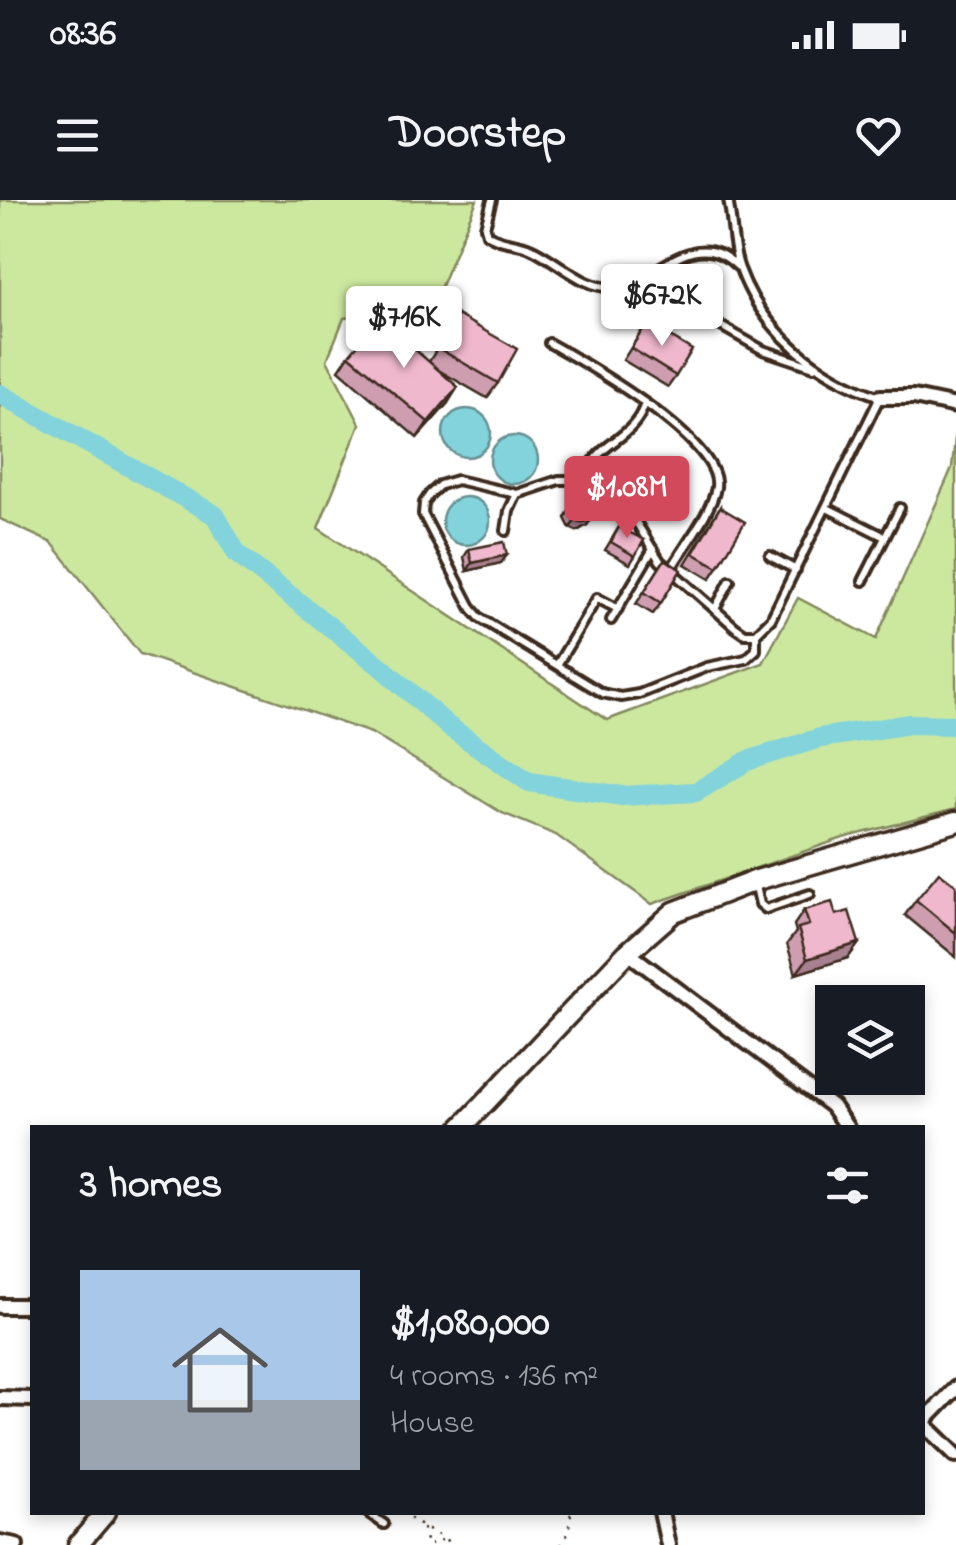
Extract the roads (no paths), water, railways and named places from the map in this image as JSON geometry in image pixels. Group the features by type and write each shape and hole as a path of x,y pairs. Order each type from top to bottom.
{"street":[{"path":"880,396 956,406"},
{"path":"465,1125 628,952 674,912 754,881 956,822"},
{"path":"628,952 832,1106 845,1125"},
{"path":"0,1306 30,1306"},
{"path":"925,1420 956,1388"},
{"path":"0,1398 30,1400"},
{"path":"925,1424 956,1456"},
{"path":"78,1545 103,1515"},
{"path":"662,1515 668,1545"},
{"path":"0,1542 16,1545"}],"lane":[{"path":"492,200 487,234 545,254 595,286 616,287 699,249 726,255 739,268 774,330 821,369"},
{"path":"728,200 739,268"},
{"path":"637,278 762,350 821,369 880,396 771,619 756,634 756,650 746,659 707,667 639,694 621,697 602,693 480,618 423,514 430,494 440,485 457,480 517,494 558,480 585,480 632,514 660,561 745,634 756,634"},
{"path":"549,343 645,402 714,471 712,499 671,570"},
{"path":"585,480 594,458 634,428 645,402"},
{"path":"506,531 517,494"},
{"path":"827,508 885,537"},
{"path":"863,581 900,508"},
{"path":"611,620 653,549"},
{"path":"770,556 796,570"},
{"path":"715,609 730,581"},
{"path":"557,665 596,598 618,609"},
{"path":"754,881 760,904 766,909 810,894"},
{"path":"371,1515 384,1524"}],"water":[{"path":"467,409 484,416 491,433 484,450 467,457 450,450 443,433 450,416"},
{"path":"514,436 531,443 538,460 531,477 514,484 497,477 490,460 497,443"},
{"path":"466,497 483,504 490,521 483,538 466,545 449,538 442,521 449,504"}],"waterway":[{"path":"0,394 215,515 237,554 380,666 448,726 529,782 622,796 696,792 747,761 820,738 910,724 956,725"}]}
